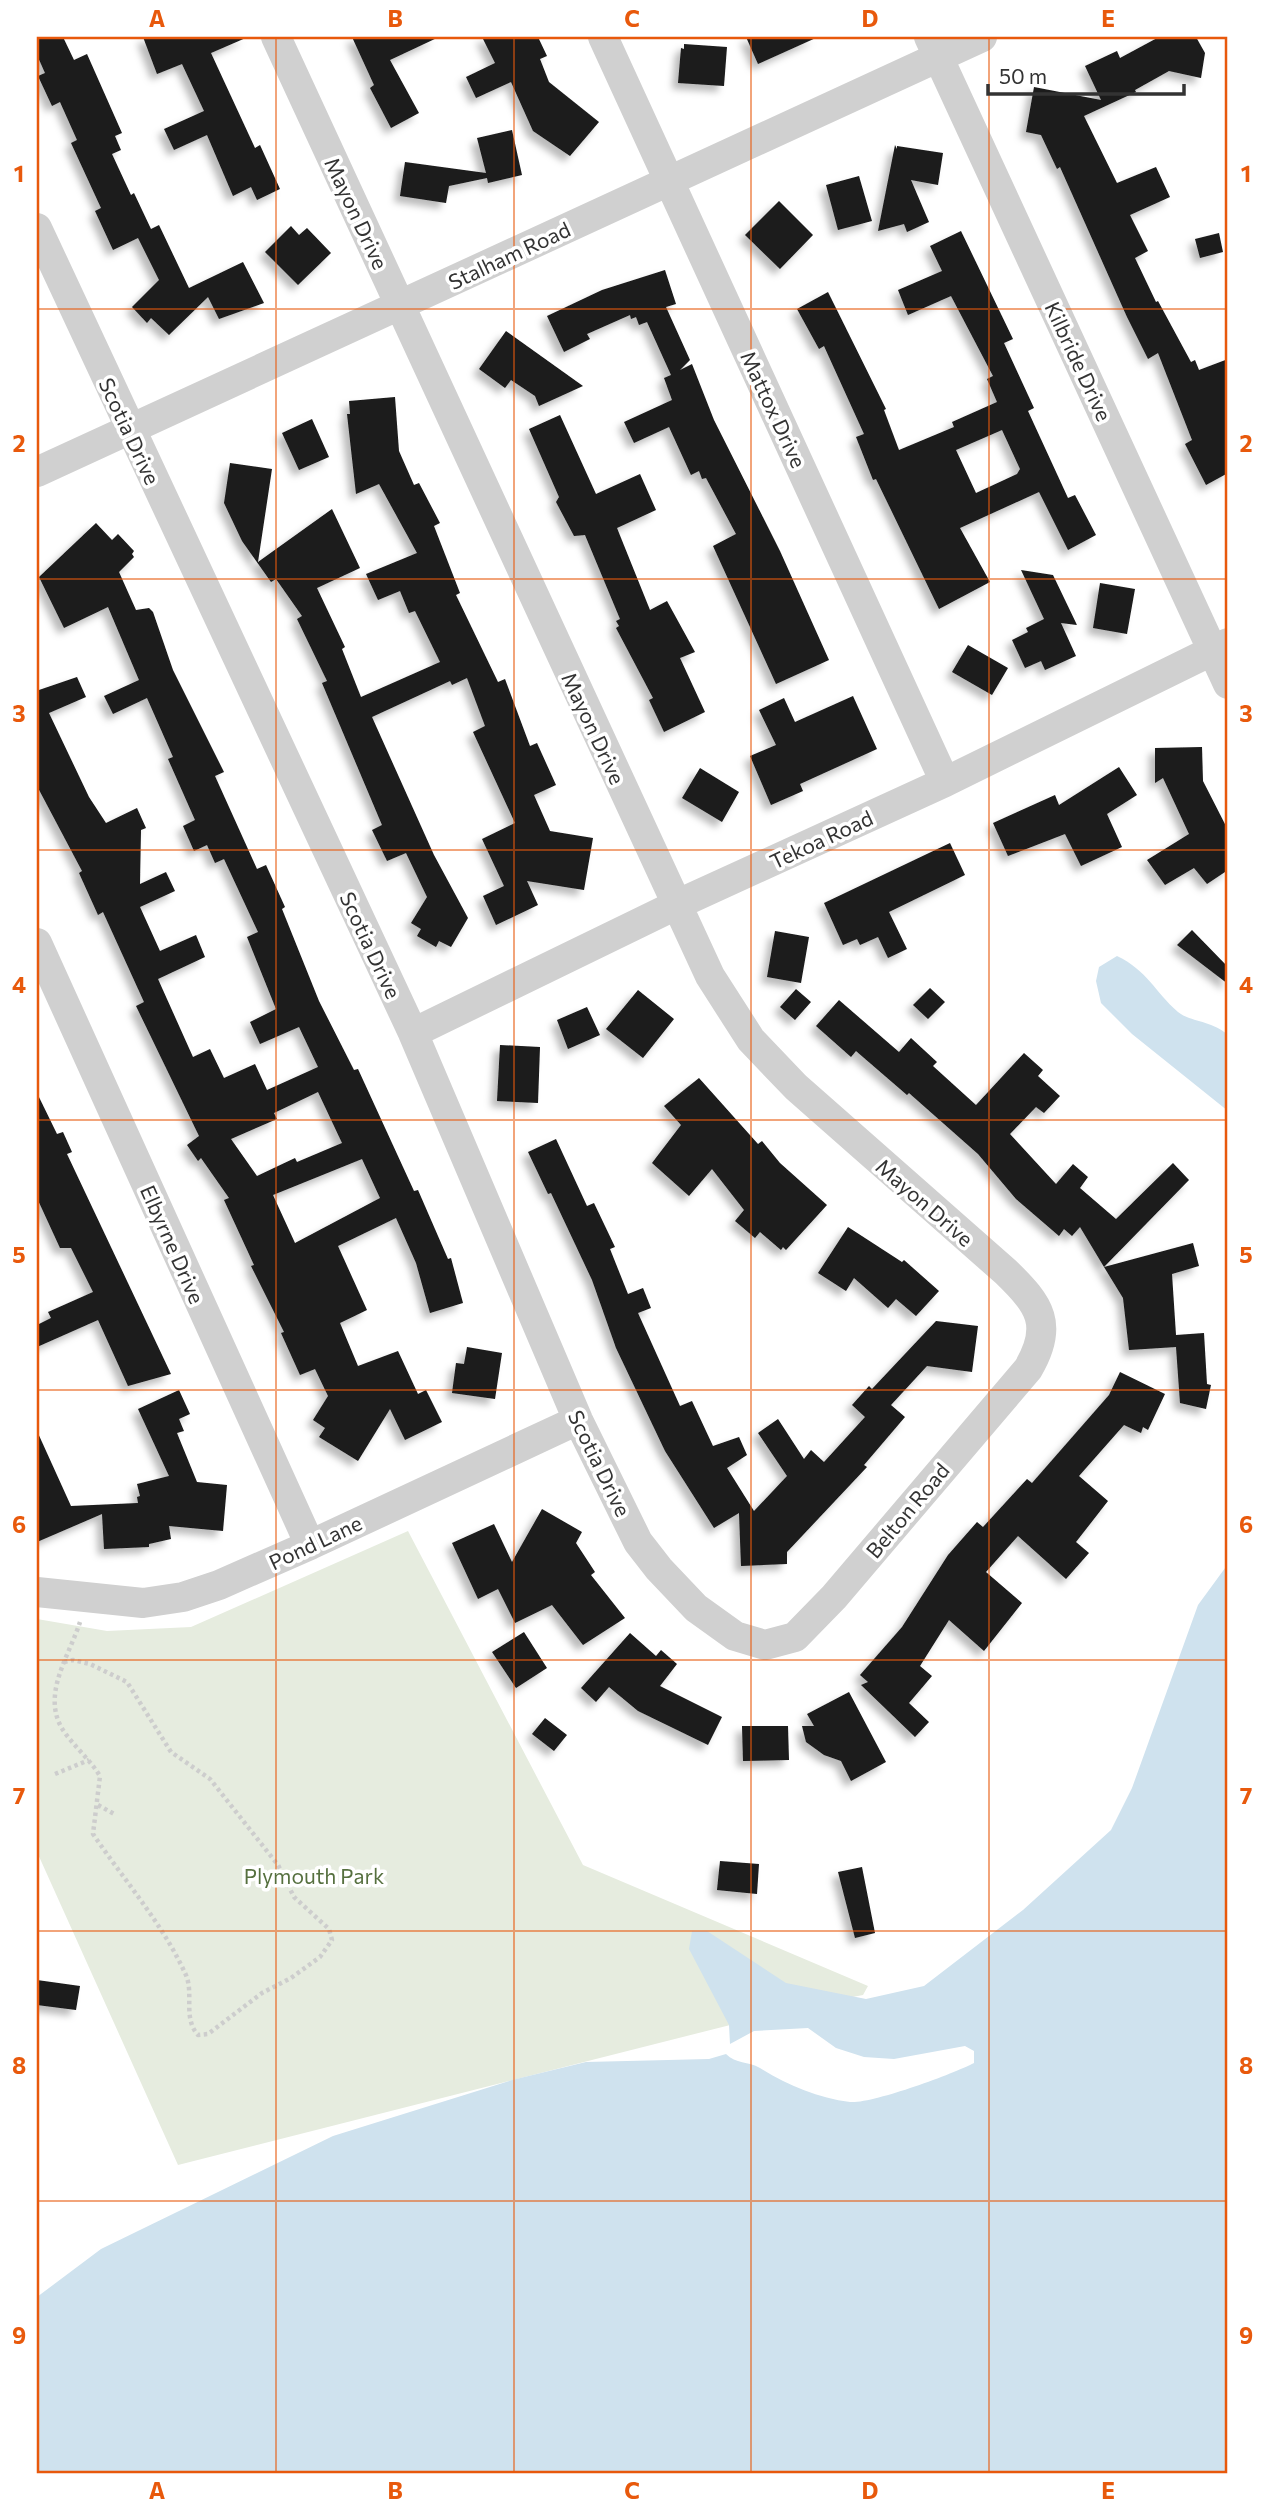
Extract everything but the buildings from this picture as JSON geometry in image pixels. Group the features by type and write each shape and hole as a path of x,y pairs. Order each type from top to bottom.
{"street":[{"name":"Mayon Drive","path":"276,37 710,976 751,1040 825,1115 1031,1296 1039,1311 1042,1326"},
{"name":"Mattox Drive","path":"603,37 946,782"},
{"name":"Stalham Road","path":"37,472 669,182 934,48 982,37"},
{"name":"Kilbride Drive","path":"934,48 1221,648 1228,684"},
{"name":"Scotia Drive","path":"37,228 129,430 413,1033 578,1420 638,1542 696,1608 735,1636"},
{"name":"Tekoa Road","path":"413,1033 676,905 946,782 1221,648"},
{"name":"Elbyrne Drive","path":"37,943 310,1545"},
{"name":"Belton Road","path":"735,1636 765,1645 795,1637 834,1597 1028,1369 1041,1348 1042,1326"},
{"name":"Pond Lane","path":"37,1592 143,1603 183,1597 219,1585 310,1545 578,1420"}],"path":[{"path":"64,1662 73,1660 90,1664 127,1682 171,1752 210,1779 278,1865 294,1897 329,1929 331,1940 320,1957 292,1978 262,1993 208,2034 198,2035 191,2026 187,1976 164,1935 93,1834 92,1821 98,1805 100,1776 63,1730 54,1699 57,1675 74,1642 87,1599"},
{"path":"55,1774 89,1760"},
{"path":"98,1805 116,1815"}],"green space":[{"name":"Plymouth Park","path":"408,1531 583,1865 868,1986 863,1995 805,2006 178,2165 37,1852 37,1619 107,1631 191,1627"}],"water":[{"path":"1117,956 1144,975 1178,1012 1215,1026 1228,1035 1228,1111 1132,1034 1101,1003 1096,981 1099,967"},
{"path":"1228,1564 1228,2473 37,2473 37,2297 101,2249 333,2136 512,2080 586,2062 709,2059 726,2054 803,2090 850,2102 893,2093 974,2063 974,2051 965,2046 894,2059 864,2057 836,2048 808,2028 754,2031 730,2044 729,2025 689,1949 692,1931 707,1931 786,1983 866,1999 924,1986 1023,1910 1111,1830 1132,1788 1198,1605"}]}
